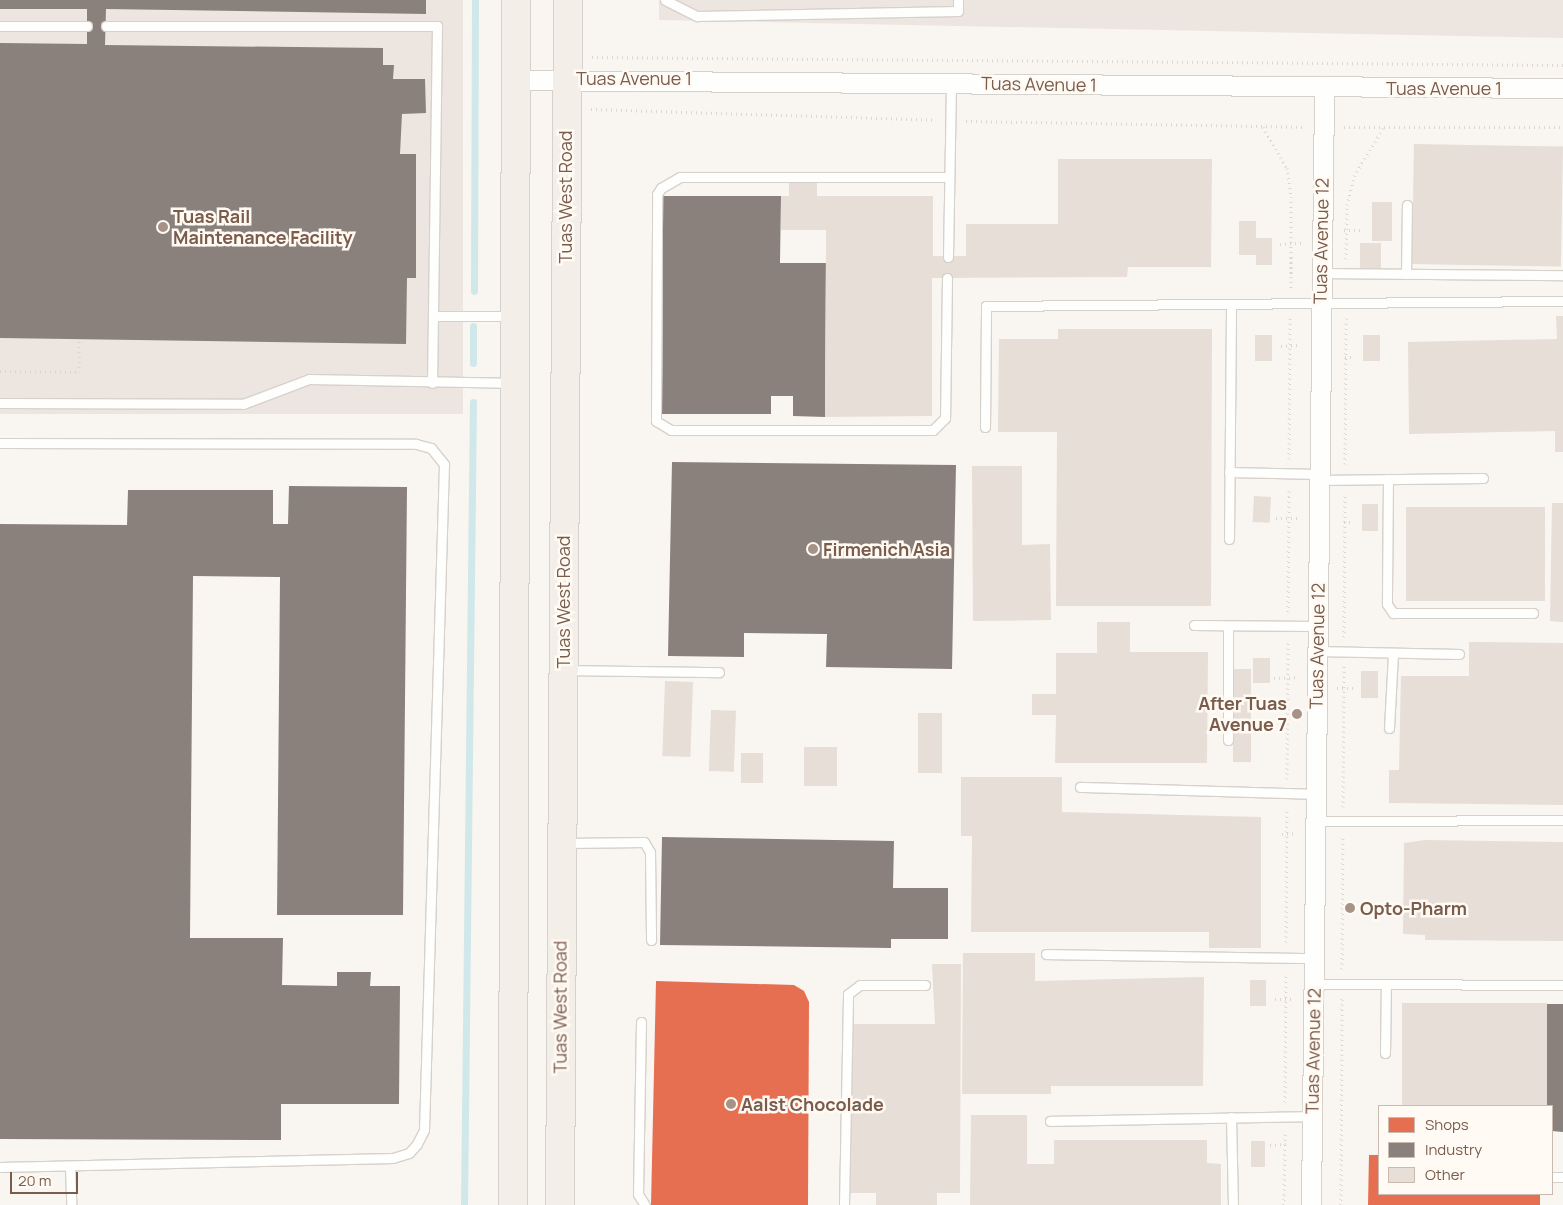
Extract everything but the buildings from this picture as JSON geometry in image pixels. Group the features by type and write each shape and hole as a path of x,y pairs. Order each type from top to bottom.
{"main road":[{"path":"513,1205 513,316 516,0"},
{"name":"Tuas West Road","path":"560,1205 566,67 568,0"}],"street":[{"name":"Tuas Avenue 1","path":"515,80 566,67 951,81 1324,87 1563,88"},
{"name":"Tuas Avenue 12","path":"1311,1205 1324,87"}],"lane":[{"path":"665,0 697,16 958,11 958,0"},
{"path":"0,26 87,26"},
{"path":"106,26 437,26 432,383"},
{"path":"948,257 951,81"},
{"path":"948,278 945,418 933,430 670,430 656,421 657,204 661,188 680,177 949,177"},
{"path":"1406,205 1406,274"},
{"path":"1321,273 1563,275"},
{"path":"985,428 986,306 1320,306 1563,301"},
{"path":"1229,539 1231,305"},
{"path":"433,316 513,316"},
{"path":"0,403 243,404 309,379 432,383 513,383"},
{"path":"0,443 416,444 431,448 444,464 424,1130 417,1144 409,1153 393,1158 70,1167 0,1167"},
{"path":"1229,472 1289,473 1319,477 1388,479 1483,478"},
{"path":"1388,479 1387,604 1393,613 1533,613"},
{"path":"1194,624 1317,626"},
{"path":"1228,626 1228,740"},
{"path":"1317,650 1460,654"},
{"path":"1389,728 1393,653"},
{"path":"562,670 719,672"},
{"path":"1080,787 1315,794"},
{"path":"1315,821 1563,820"},
{"path":"561,843 644,842 650,852 650,940"},
{"path":"1046,954 1314,958"},
{"path":"1314,984 1563,985"},
{"path":"1385,1053 1386,984"},
{"path":"844,1205 848,994 860,985 926,985"},
{"path":"641,1022 638,1194 645,1205"},
{"path":"1050,1121 1312,1116"},
{"path":"1231,1118 1233,1205"},
{"path":"70,1167 70,1205"}],"path":[{"path":"566,67 1563,65"},
{"path":"566,108 950,121 1263,127 1563,127"},
{"path":"1263,127 1287,168 1292,197 1284,1205"},
{"path":"0,371 79,372 79,339"}],"shaded area":[{"path":"0,0 463,0 463,414 0,414"},
{"path":"659,0 1563,0 1563,38 659,20"}],"waterway":[{"path":"474,291 475,0"},
{"path":"473,326 473,363"},
{"path":"464,1205 473,402"}],"place":[{"name":"Tuas Rail Maintenance Facility","path":"163,227"},
{"name":"Firmenich Asia","path":"813,549"},
{"name":"After Tuas Avenue 7","path":"1297,714"},
{"name":"Opto-Pharm","path":"1350,908"},
{"name":"Aalst Chocolade","path":"731,1104"}]}
